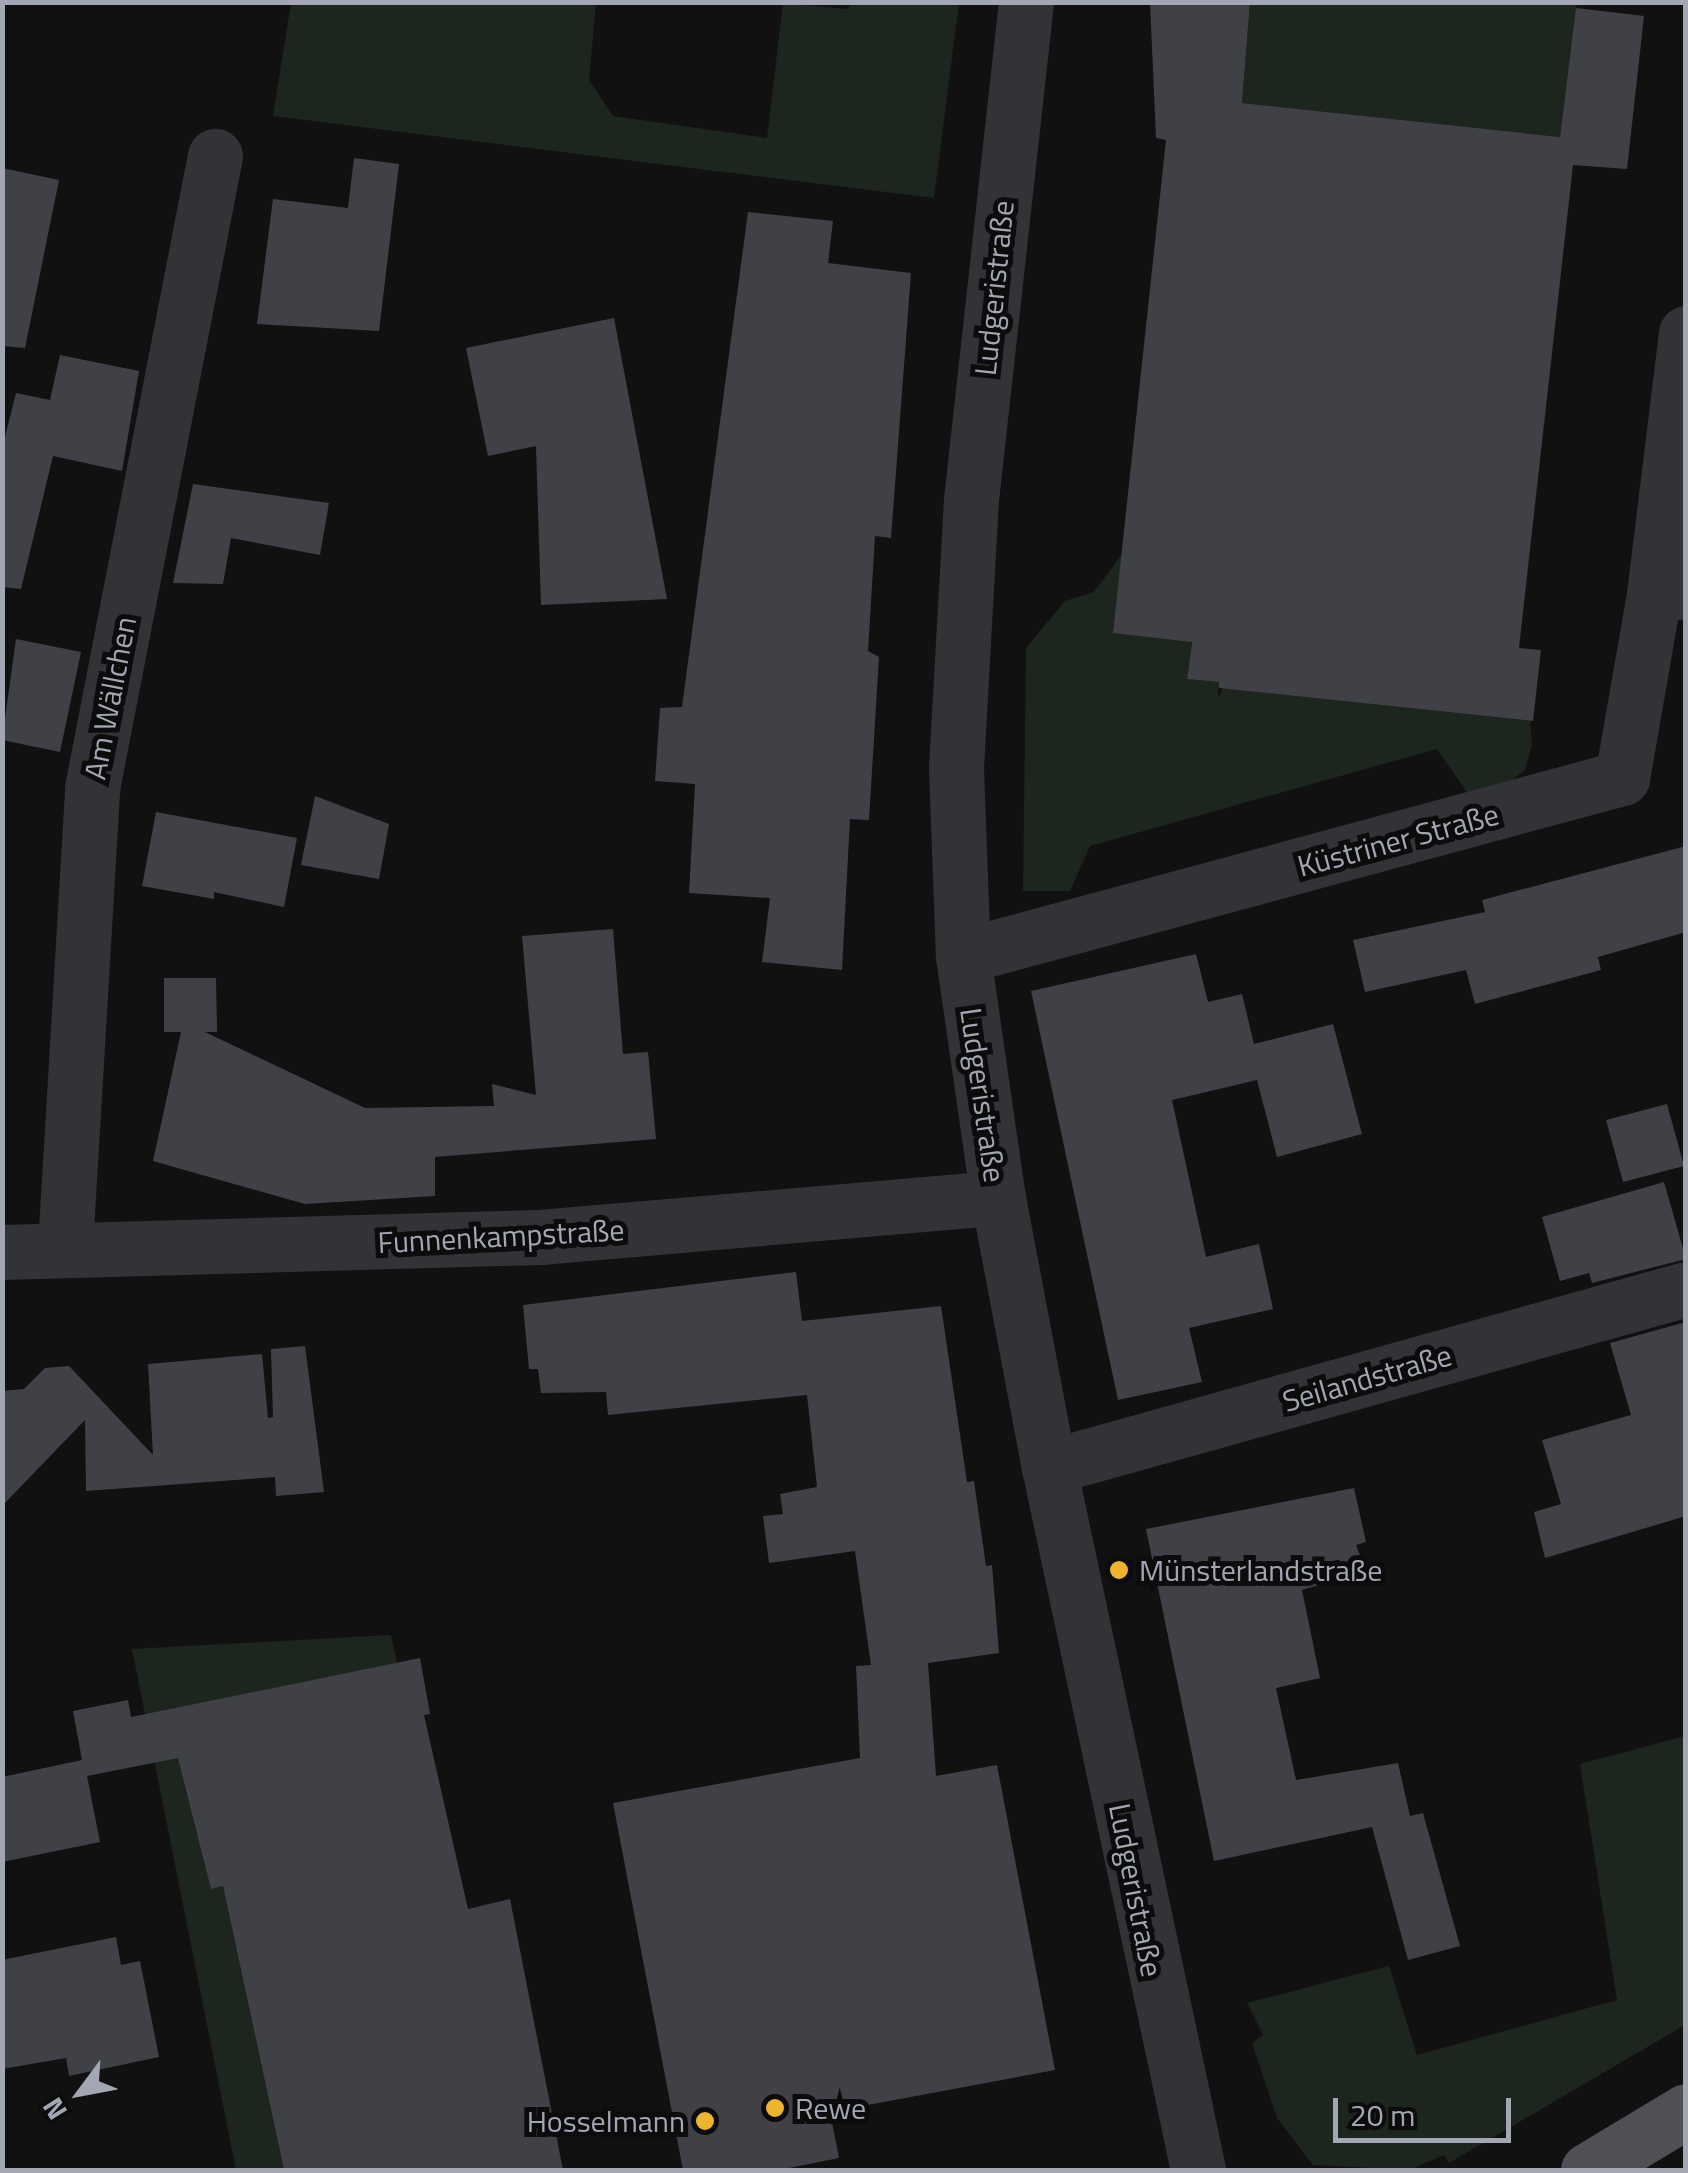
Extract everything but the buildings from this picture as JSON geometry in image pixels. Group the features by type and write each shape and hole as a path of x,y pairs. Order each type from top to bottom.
{"main road":[{"path":"1588,2170 1686,2110"}],"street":[{"name":"Ludgeristraße","path":"1026,2 970,500 956,768 962,956 998,1198 1049,1467 1198,2170"},
{"name":"Am Wällchen","path":"66,1246 92,788 215,156"},
{"path":"1670,593 1686,333"},
{"name":"Küstriner Straße","path":"962,956 1622,778 1670,593"},
{"name":"Funnenkampstraße","path":"2,1252 66,1246 540,1237 998,1198"},
{"name":"Seilandstraße","path":"1049,1467 1686,1289"}],"shaded area":[{"path":"291,3 596,3 589,80 613,116 767,138 783,3 847,9 852,3 959,3 934,198 273,116"},
{"path":"1250,3 1577,3 1560,137 1242,103"},
{"path":"1122,554 1113,633 1192,637 1187,679 1219,682 1218,699 1223,688 1530,721 1532,745 1525,770 1508,783 1468,794 1437,749 1090,846 1070,891 1023,891 1026,648 1065,601 1094,592"},
{"path":"391,1635 397,1663 168,1710 211,1888 223,1886 284,2170 236,2170 132,1649"},
{"path":"1685,1736 1685,2025 1449,2163 1444,2155 1409,2170 1313,2165 1277,2118 1252,2043 1263,2035 1247,2003 1389,1966 1417,2055 1617,2000 1580,1764"}],"place":[{"name":"Münsterlandstraße","path":"1119,1570"},
{"name":"Rewe","path":"775,2108"},
{"name":"Hosselmann","path":"705,2121"}]}
